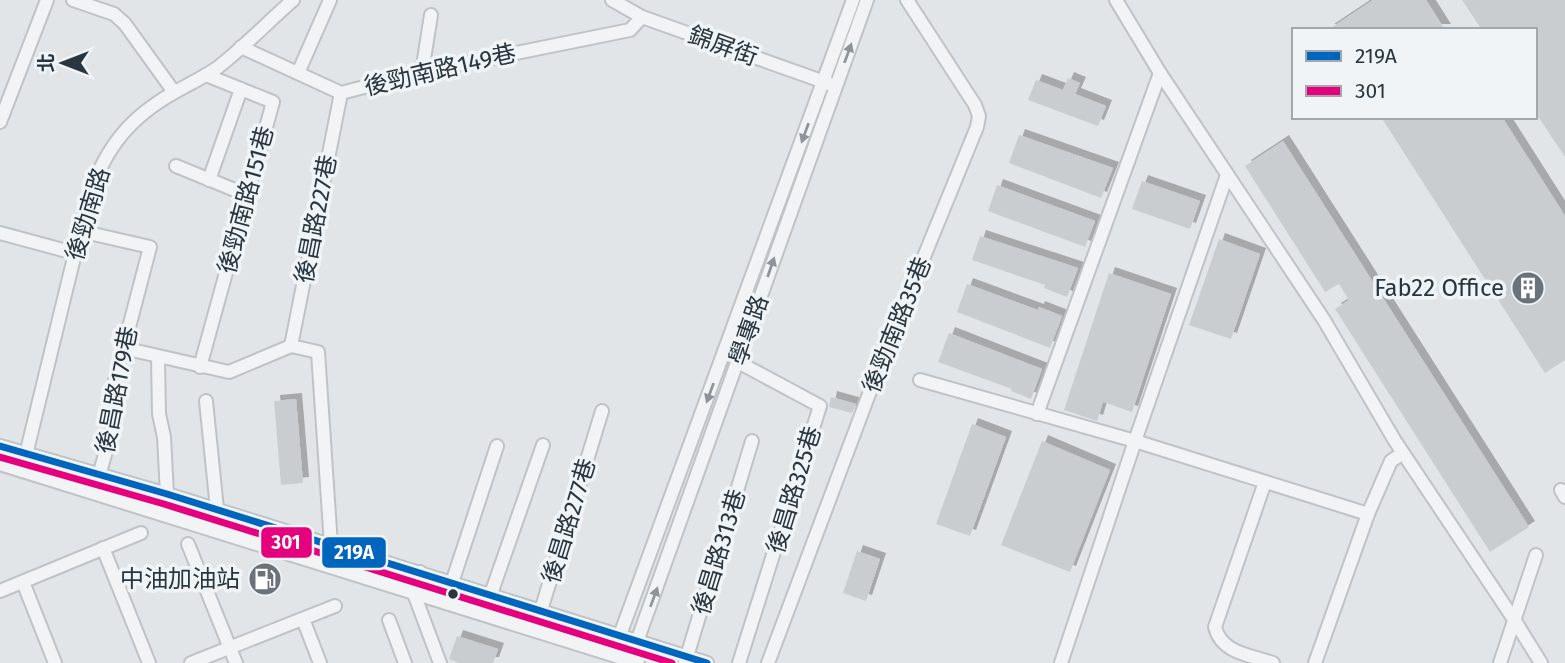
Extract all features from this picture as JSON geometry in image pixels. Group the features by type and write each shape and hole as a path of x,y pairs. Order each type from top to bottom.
{"street":[{"path":"0,122 47,0"},
{"path":"73,0 114,14 125,24 174,92"},
{"path":"114,14 118,0"},
{"name":"後勁南路","path":"22,471 74,253 98,170 133,121 174,92 206,75 293,0"},
{"path":"298,73 330,0"},
{"name":"錦屏街","path":"612,0 642,17 830,84"},
{"name":"學專路","path":"634,662 638,641 737,362 830,84 853,0"},
{"name":"學專路","path":"613,654 830,84 867,0"},
{"name":"後勁南路35巷","path":"768,663 881,362 977,127 979,116 975,105 907,0"},
{"path":"1116,0 1160,72 1324,320 1403,453 1541,663"},
{"path":"422,72 431,15"},
{"name":"後勁南路149巷","path":"241,47 341,93 422,72 630,30 642,17"},
{"path":"1037,414 1160,72"},
{"name":"後勁南路151巷","path":"200,367 273,102 206,75"},
{"path":"209,180 241,89"},
{"name":"後昌路227巷","path":"291,346 341,93"},
{"path":"176,166 247,195"},
{"path":"1061,663 1227,175"},
{"name":"後昌路179巷","path":"80,231 150,247 115,381 116,416 94,493"},
{"path":"0,233 74,253"},
{"path":"123,348 229,372 291,346 318,352 331,545 325,564"},
{"path":"158,358 159,414 164,437 167,494 162,514"},
{"name":"後昌路325巷","path":"737,362 820,406 739,663"},
{"path":"920,380 1135,441 1368,514"},
{"path":"206,401 217,509 212,529"},
{"name":"後昌路277巷","path":"535,630 602,411"},
{"name":"後昌路313巷","path":"686,660 752,441"},
{"path":"484,614 543,445"},
{"path":"446,601 497,446"},
{"path":"1,448 27,453 217,509 638,641 686,660 707,663"},
{"path":"1315,663 1368,514 1391,461 1403,453"},
{"path":"0,464 446,601 634,662"},
{"path":"1265,482 1215,626 1217,638 1229,649 1273,663"},
{"path":"0,591 141,533"},
{"path":"188,544 236,663"},
{"path":"103,548 149,663"},
{"path":"1500,663 1536,555"},
{"path":"420,572 413,591 440,663"},
{"path":"23,582 55,663"},
{"path":"191,663 335,606"},
{"path":"303,619 320,663"},
{"path":"389,620 401,662"}],"building":[{"path":"1373,0 1426,0 1444,28 1331,28"},
{"path":"1462,0 1565,0 1565,157 1537,115 1537,28 1481,28"},
{"path":"1068,78 1080,83 1075,94 1106,106 1098,126 1028,100 1036,80 1063,90"},
{"name":"Fab22 Office","path":"1382,119 1503,119 1565,216 1565,360 1545,373"},
{"path":"1019,135 1113,168 1101,198 1009,163"},
{"path":"1283,141 1529,527 1490,552 1335,309 1349,300 1339,284 1325,292 1245,166"},
{"path":"1142,181 1200,201 1190,229 1132,209"},
{"path":"997,185 1095,221 1085,247 988,211"},
{"path":"980,236 1078,268 1067,297 1044,288 1045,285 972,260"},
{"path":"1219,239 1260,254 1231,339 1189,325"},
{"path":"1109,273 1171,294 1132,412 1103,402 1097,421 1064,410"},
{"path":"967,284 1062,316 1050,348 957,312"},
{"path":"949,333 1042,369 1031,399 1011,391 1012,389 938,362"},
{"path":"831,397 856,404 852,413 829,407"},
{"path":"296,399 303,483 281,485 274,401"},
{"path":"972,424 1006,437 970,536 936,524"},
{"path":"1042,441 1110,470 1070,572 1001,545"},
{"path":"857,551 880,559 866,601 843,593"},
{"path":"457,636 498,649 493,663 459,663 449,659"}],"transit line":[{"name":"219A","path":"0,446 167,494 707,663"},
{"name":"301","path":"0,457 164,504 672,663"}],"place":[{"name":"Fab22 Office","path":"1528,288"},
{"name":"中油加油站","path":"265,579"}]}
